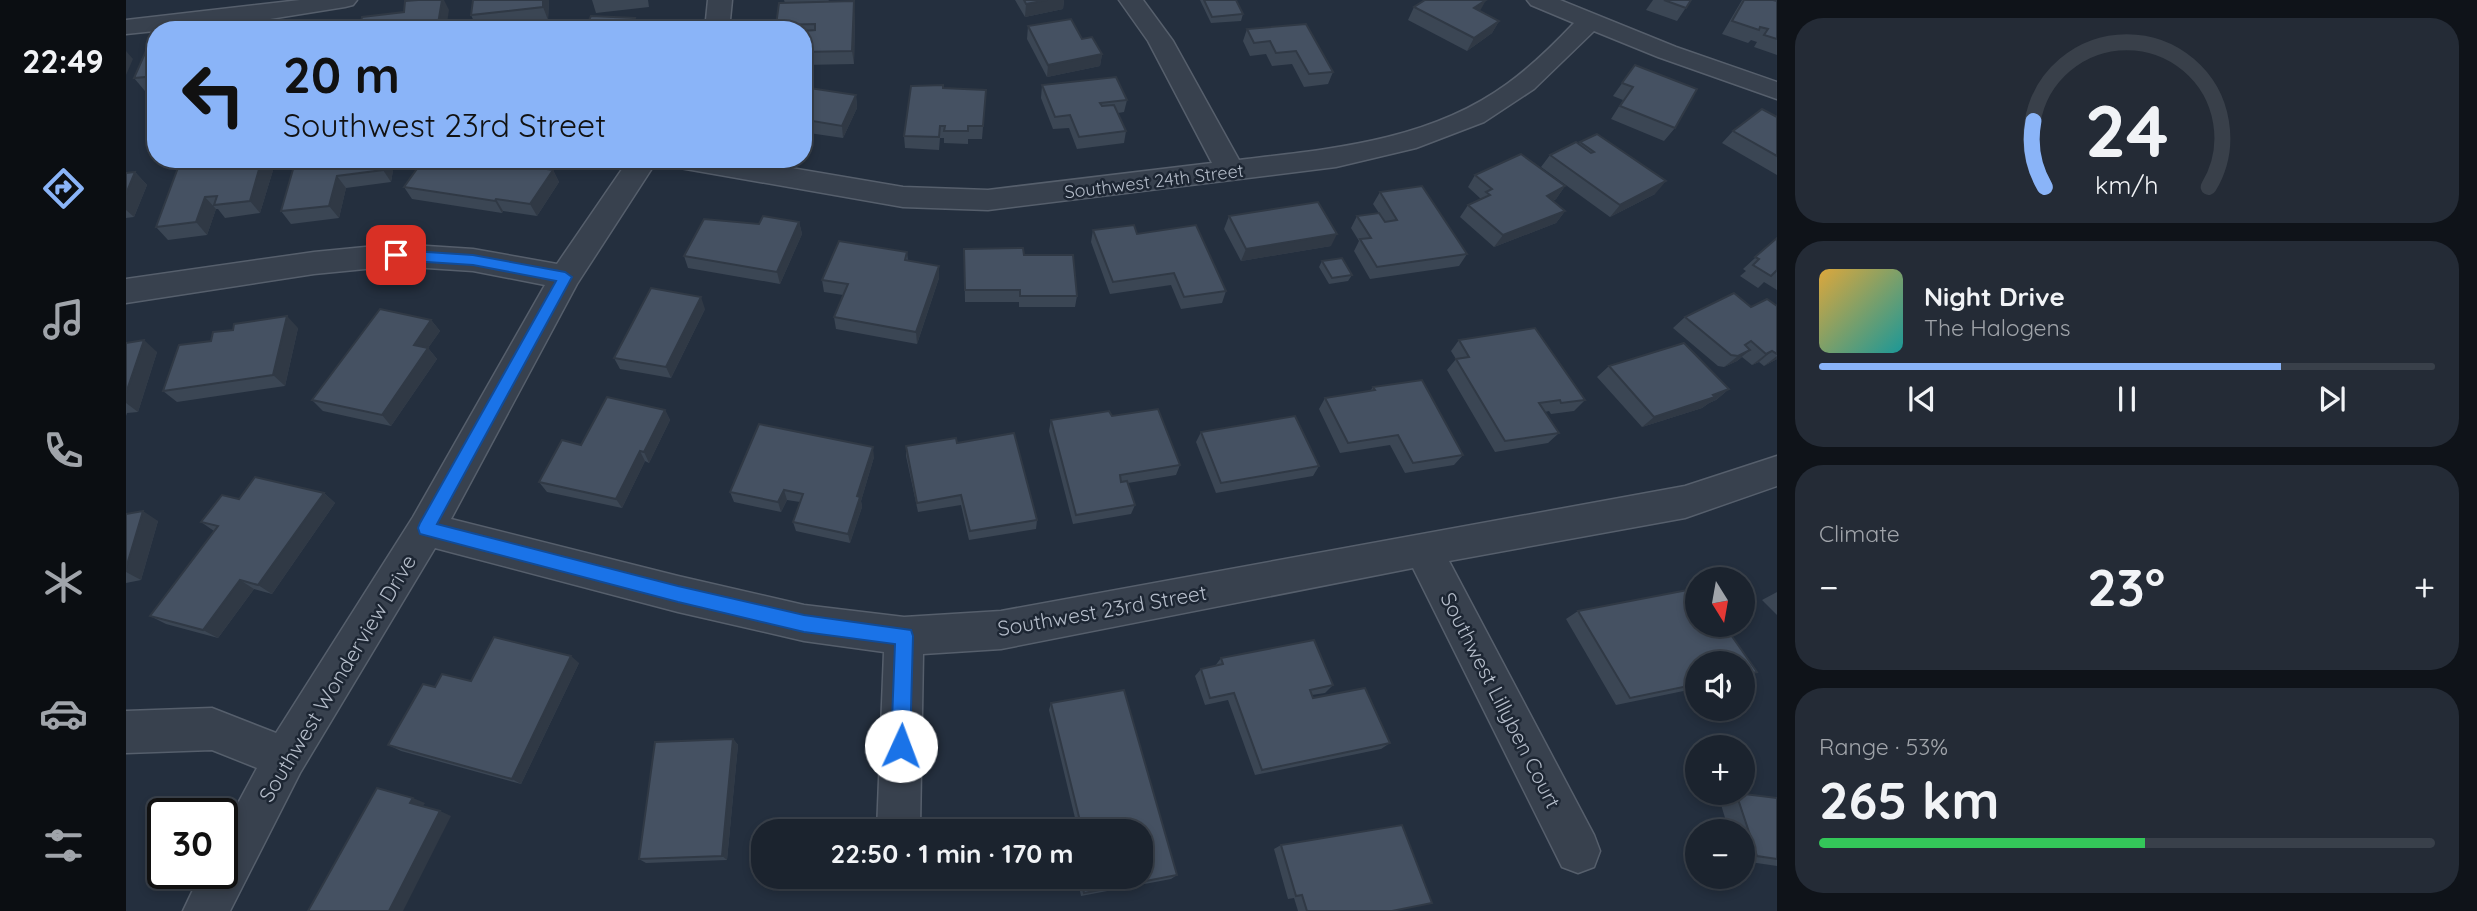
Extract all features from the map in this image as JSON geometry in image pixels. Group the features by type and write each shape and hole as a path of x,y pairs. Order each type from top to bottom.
{"street":[{"path":"184,21 270,12 345,0"},
{"path":"718,21 720,0"},
{"path":"1131,0 1160,41 1230,170"},
{"path":"1539,0 1777,91"},
{"name":"Southwest 24th Street","path":"731,168 863,191 946,200 1034,196 1336,158 1371,151 1436,131 1491,106 1514,92 1552,61 1590,21"},
{"path":"126,27 147,25"},
{"name":"Southwest Wonderview Drive","path":"206,911 285,758 426,528 565,277 639,168"},
{"path":"126,291 266,272 314,262 396,255 473,260 565,277"},
{"name":"Southwest 23rd Street","path":"426,528 678,594 804,623 904,636 1002,630 1685,502 1777,471"},
{"name":"Southwest Lillyben Court","path":"1423,549 1578,851"},
{"path":"898,819 904,636"},
{"path":"126,732 212,729 285,758"}],"building":[{"path":"442,0 438,21 361,21 362,17 404,12 405,1"},
{"path":"473,0 543,0 543,7 471,15"},
{"path":"1024,0 1047,0 1026,4"},
{"path":"1204,0 1236,0 1243,14 1212,17"},
{"path":"1425,0 1486,0 1474,8 1499,21 1474,38 1414,7"},
{"path":"1664,0 1691,0 1686,8"},
{"path":"1744,0 1777,1 1777,39 1764,35 1768,29 1760,27 1759,30 1732,21"},
{"path":"854,1 852,51 812,52 812,30 815,30 815,24 812,24 812,21 777,21 779,3"},
{"path":"591,16 635,18 634,21 588,21"},
{"path":"1071,19 1082,39 1092,37 1102,54 1048,65 1028,26"},
{"path":"1306,24 1333,72 1309,74 1296,51 1276,53 1270,41 1254,43 1247,29"},
{"path":"147,49 147,77 134,78"},
{"path":"1635,65 1697,89 1675,128 1620,106 1633,87 1622,83"},
{"path":"1116,77 1127,100 1100,103 1102,106 1114,105 1126,131 1079,137 1070,115 1055,117 1042,85"},
{"path":"943,85 943,88 986,90 983,126 968,126 968,131 944,131 945,126 940,126 939,137 904,136 911,86"},
{"path":"812,88 856,95 842,126 812,121"},
{"path":"1762,109 1777,117 1777,156 1733,131"},
{"path":"1597,134 1666,181 1620,205 1550,155 1576,142 1591,153 1594,152 1580,142"},
{"path":"1521,154 1565,186 1547,196 1565,211 1503,235 1468,205 1490,195 1486,192 1492,189 1475,175"},
{"path":"178,168 259,168 250,201 214,205 217,196 205,197 196,222 156,227"},
{"path":"293,168 383,168 337,176 329,206 281,211"},
{"path":"418,168 553,170 530,204 404,187"},
{"path":"135,172 126,194 126,173"},
{"path":"1422,186 1467,254 1377,267 1360,239 1371,238 1357,216 1379,213 1385,222 1397,220 1380,192"},
{"path":"1318,202 1337,234 1246,249 1229,216"},
{"path":"763,216 799,222 777,272 684,256 704,219 759,224"},
{"path":"1134,225 1137,234 1196,225 1226,291 1184,297 1174,273 1113,282 1093,230"},
{"path":"1777,238 1777,270 1771,276 1753,265 1759,259 1755,257"},
{"path":"839,241 907,252 905,260 939,266 916,332 834,317 848,284 822,280"},
{"path":"1023,248 1024,255 1073,255 1077,296 1020,296 1020,290 965,290 964,249"},
{"path":"1342,258 1352,275 1332,278 1322,261"},
{"path":"651,288 701,297 666,367 614,358"},
{"path":"1734,293 1751,307 1767,299 1777,306 1777,354 1772,351 1766,354 1751,341 1745,345 1750,350 1738,356 1731,355 1685,317"},
{"path":"380,309 431,320 414,345 428,348 382,415 312,400"},
{"path":"287,316 273,375 163,391 179,345 211,341 213,332 233,330 234,324"},
{"path":"1535,328 1585,400 1539,403 1559,433 1505,441 1456,359 1469,357 1459,340"},
{"path":"144,340 126,393 126,343"},
{"path":"1684,343 1729,389 1713,395 1715,397 1654,417 1609,366"},
{"path":"1422,380 1463,455 1413,463 1398,435 1348,443 1325,398 1375,390 1373,387"},
{"path":"607,397 665,410 644,452 640,451 616,499 539,482 562,440 581,445"},
{"path":"1158,409 1180,465 1120,475 1121,482 1127,481 1135,505 1076,515 1051,420 1109,411 1112,416"},
{"path":"1295,416 1319,466 1221,483 1201,432"},
{"path":"759,424 873,447 848,534 793,522 803,494 784,490 778,502 730,492"},
{"path":"1014,433 1037,520 970,531 961,495 917,503 906,446 956,438 957,443"},
{"path":"255,477 324,493 258,585 240,580 203,630 150,616 218,526 201,522 222,495 239,499"},
{"path":"143,511 126,568 126,514"},
{"path":"1685,590 1685,637 1732,637 1742,651 1685,651 1685,687 1630,698 1578,611"},
{"path":"494,637 571,656 512,779 388,745 423,684 435,687 442,674 471,681"},
{"path":"1314,640 1333,685 1310,690 1313,698 1365,688 1390,743 1262,770 1234,693 1210,698 1201,669 1223,664 1221,658"},
{"path":"1124,690 1177,875 1153,880 1153,819 1080,819 1051,703"},
{"path":"733,739 722,856 639,859 655,742"},
{"path":"377,788 413,798 410,803 440,811 389,911 308,911"},
{"path":"1755,795 1777,798 1777,859 1757,856 1755,819 1745,819 1740,805 1755,805"},
{"path":"1402,825 1432,903 1392,911 1307,911 1302,895 1296,896 1281,845"},
{"path":"1083,889 1105,889 1084,893"}],"route":[{"path":"396,255 473,260 565,277 426,528 678,594 804,623 904,636 901,746"}]}
